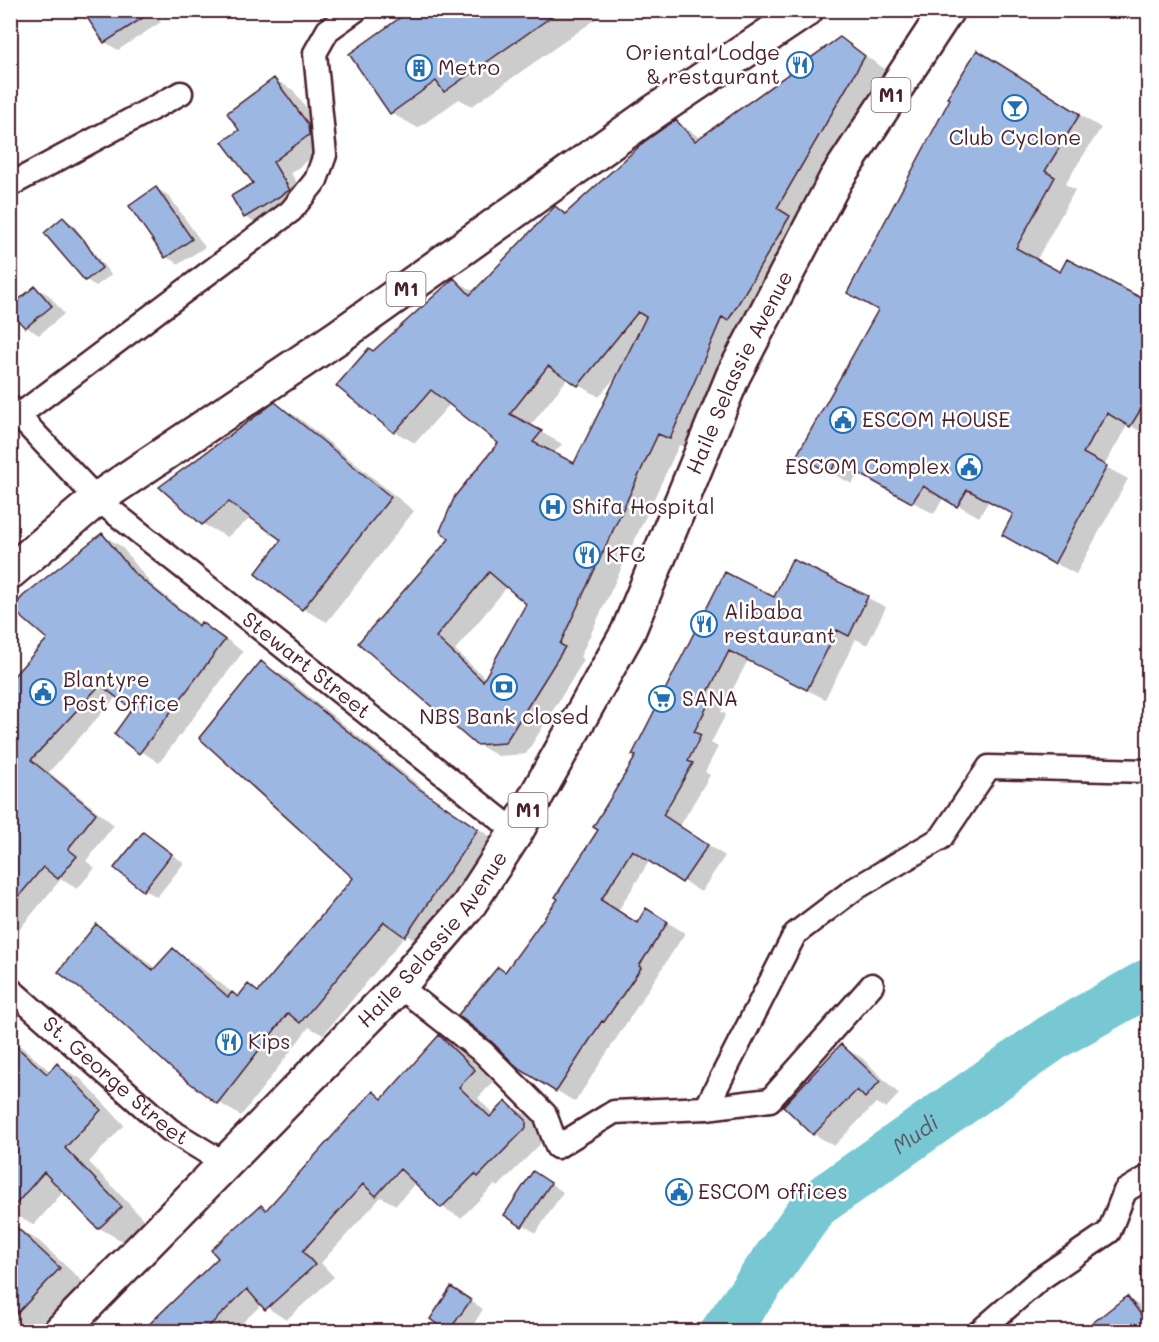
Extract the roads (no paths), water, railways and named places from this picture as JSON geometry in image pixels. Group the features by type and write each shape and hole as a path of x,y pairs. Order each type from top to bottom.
{"highway":[{"name":"M1","path":"10,572 97,499 338,337 654,112 806,10"},
{"name":"Haile Selassie Avenue","path":"60,1332 399,986 468,906 516,832 628,632 734,376 836,179 947,10"}],"street":[{"path":"14,412 291,211 316,180 325,155 315,53 328,30 356,10"},
{"path":"10,185 181,93"},
{"name":"Stewart Street","path":"14,412 97,499 516,832"},
{"path":"706,1108 795,934 853,890 941,838 989,767 1149,771"},
{"path":"399,986 484,1053 545,1114 557,1147 614,1112 706,1108 770,1100 872,985"},
{"name":"St. George Street","path":"10,989 170,1130 226,1164"},
{"path":"979,1332 1041,1279 1109,1232 1125,1191 1149,1177"}],"waterway":[{"name":"Mudi","path":"724,1332 815,1205 1056,1035 1148,983"}],"place":[{"name":"Oriental Lodge & restaurant","path":"800,65"},
{"name":"Metro","path":"419,68"},
{"name":"Club Cyclone","path":"1015,108"},
{"name":"ESCOM HOUSE","path":"843,420"},
{"name":"ESCOM Complex","path":"969,467"},
{"name":"Shifa Hospital","path":"553,507"},
{"name":"KFC","path":"587,555"},
{"name":"Alibaba restaurant","path":"704,624"},
{"name":"NBS Bank closed","path":"504,687"},
{"name":"Blantyre Post Office","path":"43,692"},
{"name":"SANA","path":"662,699"},
{"name":"Kips","path":"229,1042"},
{"name":"ESCOM offices","path":"679,1192"}]}
